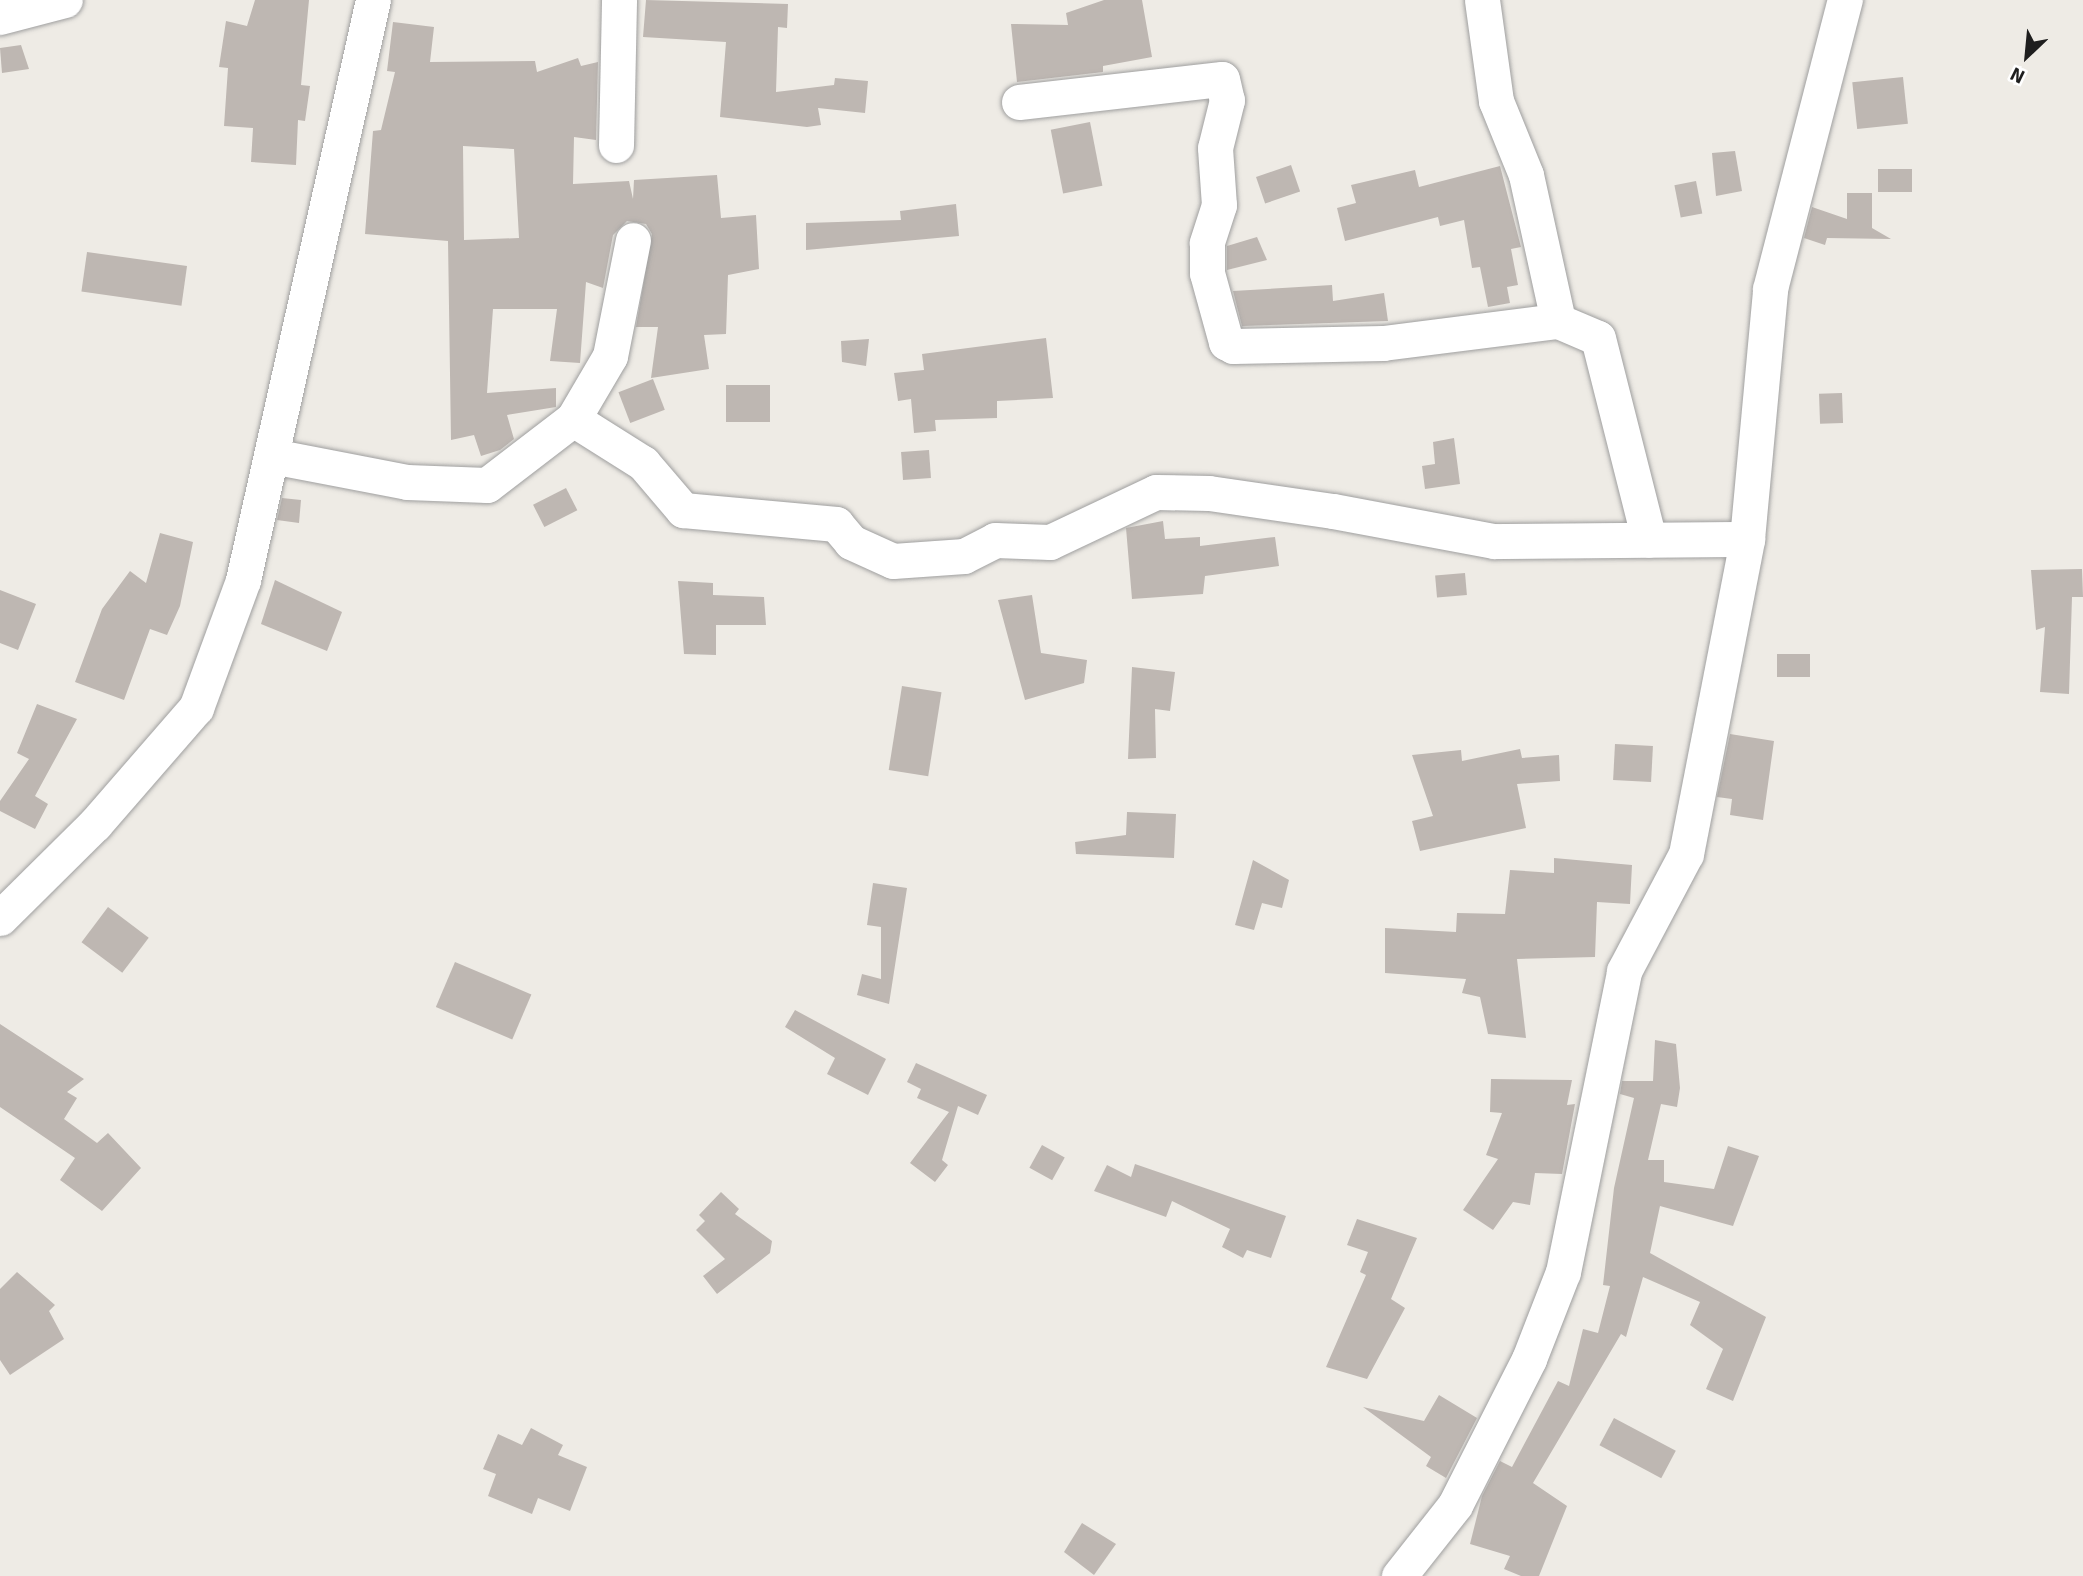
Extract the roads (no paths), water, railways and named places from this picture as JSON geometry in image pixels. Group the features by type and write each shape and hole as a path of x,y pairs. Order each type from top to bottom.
{"street":[{"path":"0,16 65,0"},
{"path":"0,918 95,824 196,708 243,580 373,0"},
{"path":"616,145 619,0"},
{"path":"1482,0 1496,101 1526,175 1558,321"},
{"path":"1399,1576 1455,1505 1486,1450 1563,1272 1621,984 1686,854 1747,539 1770,289 1845,0"},
{"path":"1019,103 1043,95 1115,94 1222,79 1227,100 1215,148 1219,205 1207,243 1207,273 1226,342 1233,346 1383,343 1558,321 1598,338 1649,540"},
{"path":"272,456 407,482 487,485 573,419 610,356 633,240"},
{"path":"573,419 643,463 683,510 836,524 851,542 894,561 964,556 995,540 1050,542 1156,492 1320,509 1494,541 1747,539"}]}
